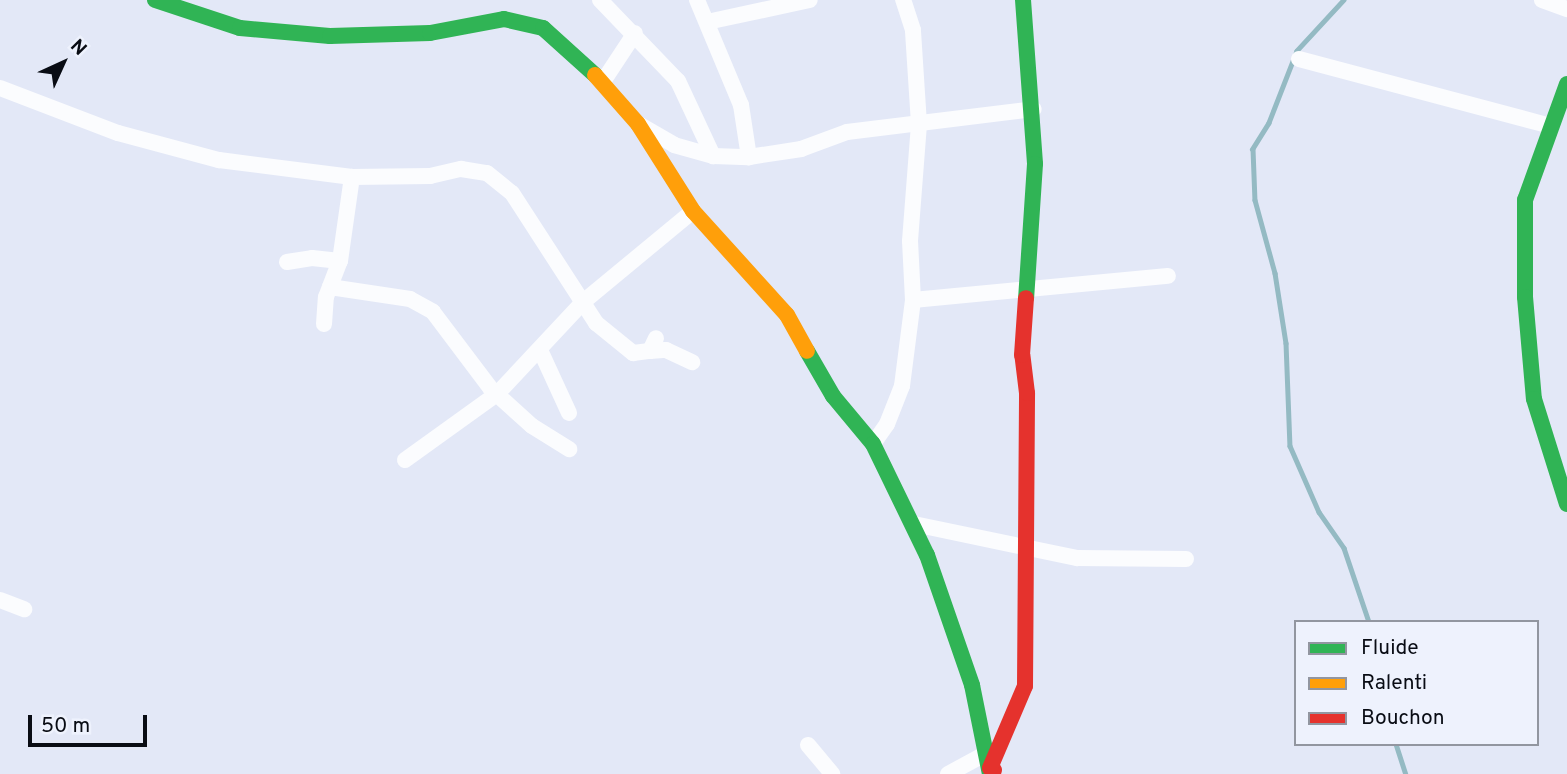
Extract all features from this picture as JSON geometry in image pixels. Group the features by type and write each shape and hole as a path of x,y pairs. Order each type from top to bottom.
{"street":[{"path":"155,0 240,28 330,36 430,33 504,19 543,27 604,80 638,124 693,211 787,315 833,396 873,444 914,524 972,685 992,767"},
{"path":"600,0 635,33 678,81 713,156"},
{"path":"697,0 741,105 749,157"},
{"path":"707,22 810,0"},
{"path":"873,444 887,424 902,386 913,300 910,240 919,124 913,30 903,0"},
{"path":"992,767 1025,686 1028,550 1023,292 1035,164 1034,109 1023,0"},
{"path":"1542,0 1567,9"},
{"path":"604,80 635,33"},
{"path":"1299,59 1551,126"},
{"path":"1567,84 1525,200 1525,297 1534,399 1567,505"},
{"path":"0,88 118,133 219,160 352,177 430,176 461,169 487,173 512,193 583,303 619,343 633,353 653,345 692,362"},
{"path":"638,124 674,145 713,156 749,157 801,149 847,132 1034,109"},
{"path":"324,324 330,287 340,261 352,177"},
{"path":"405,460 497,394 541,352 583,303 693,211"},
{"path":"287,262 312,258 340,261"},
{"path":"913,300 1023,292 1168,276"},
{"path":"330,287 410,299 433,312 497,394 532,426 569,449"},
{"path":"541,352 569,413"},
{"path":"914,524 1028,550 1122,561 1186,559"},
{"path":"0,600 24,609"},
{"path":"808,745 831,773"},
{"path":"948,774 992,767"}],"waterway":[{"path":"1344,0 1297,51 1269,123 1253,149 1255,200 1275,273 1286,343 1290,446 1319,512 1344,548 1368,620"},
{"path":"1397,746 1406,774"}],"traffic: fast":[{"path":"155,0 240,28 330,36 430,33 504,19 543,28 595,75"},
{"path":"1023,0 1035,164 1026,298"},
{"path":"1567,84 1525,200 1525,297 1534,399 1567,504"},
{"path":"807,351 833,396 873,444 927,555 972,685 990,774"}],"traffic: slow":[{"path":"595,75 638,124 693,211 787,315 807,351"}],"traffic: jam":[{"path":"994,770 990,768 1025,686 1027,393 1022,355 1026,298"}]}
